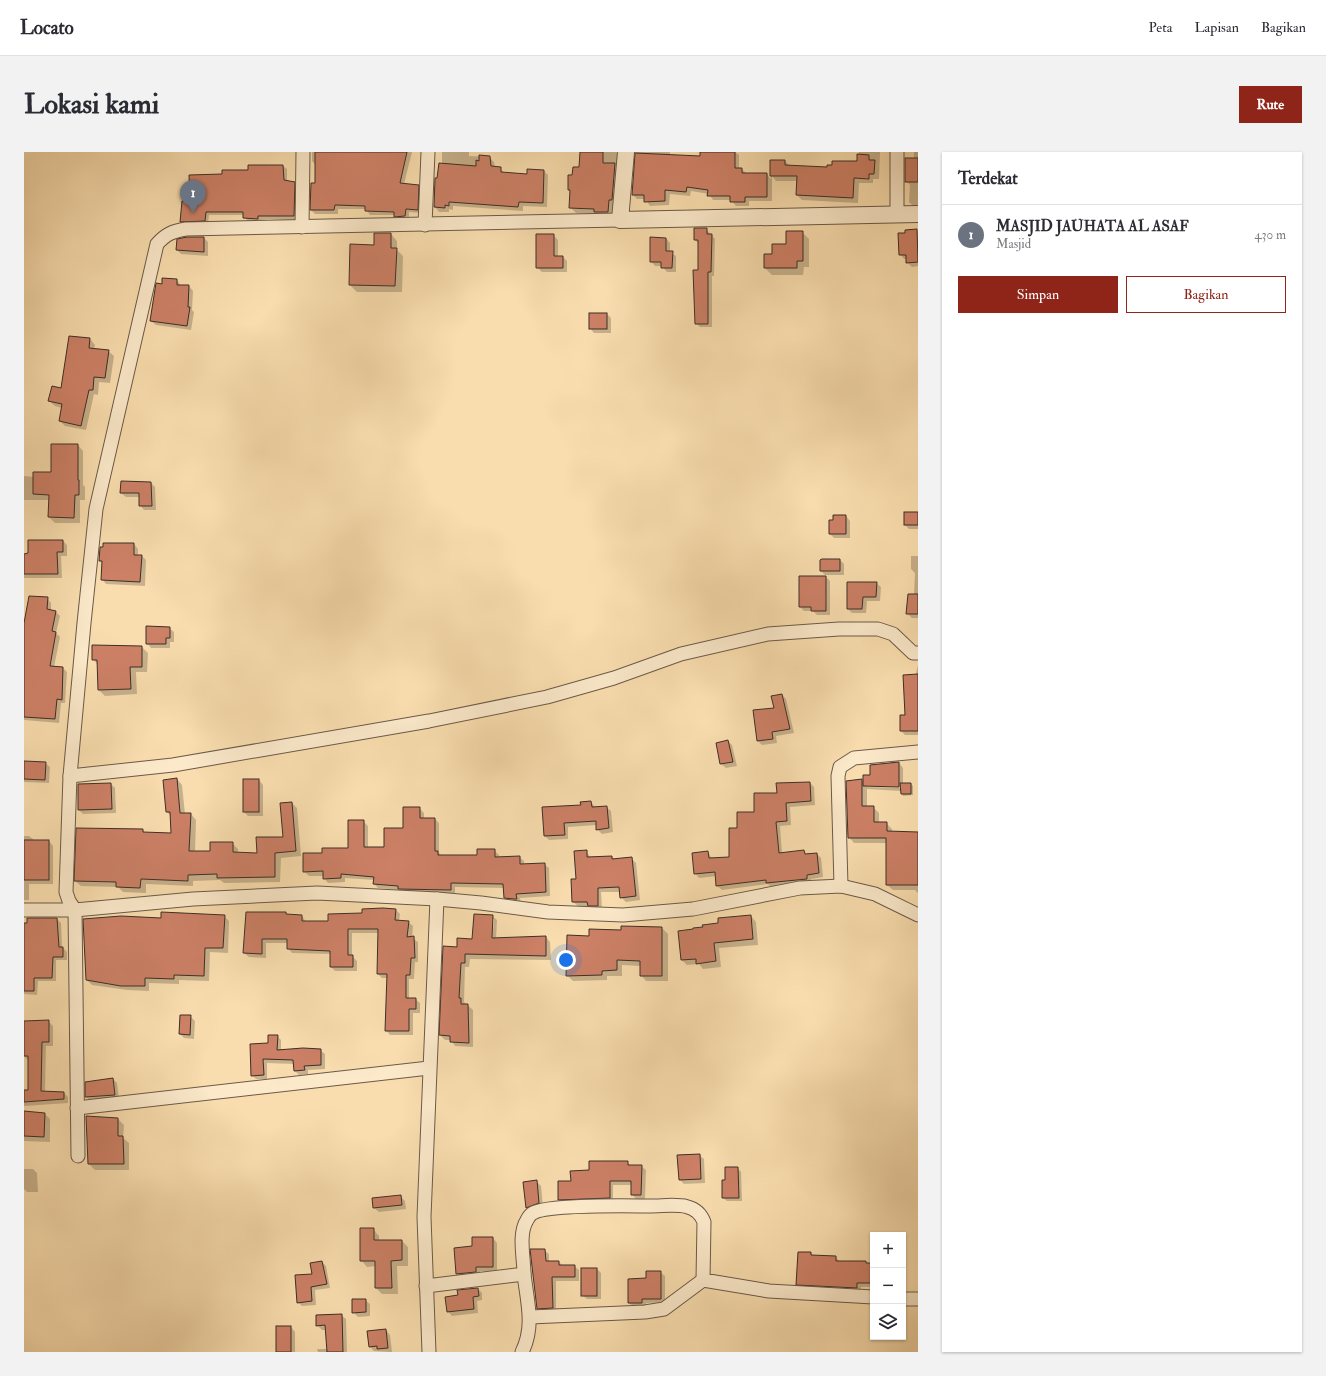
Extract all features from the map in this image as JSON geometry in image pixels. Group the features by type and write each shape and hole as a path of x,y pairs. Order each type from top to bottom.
{"street":[{"path":"302,227 303,152"},
{"path":"425,225 428,152"},
{"path":"620,220 626,152"},
{"path":"897,214 898,152"},
{"path":"78,1156 75,910 69,901 66,892 70,776 84,623 96,509 157,244 163,237 173,232 186,229 918,214"},
{"path":"70,776 173,765 429,721 547,697 614,678 681,654 768,634 839,629 878,629 893,634 913,653 918,653"},
{"path":"840,886 838,776 840,767 854,758 918,752"},
{"path":"24,910 75,910 193,899 317,893 481,903 548,912 623,915 693,909 800,888 840,886 876,894 918,915"},
{"path":"429,1352 424,1217 437,900"},
{"path":"77,1108 429,1068"},
{"path":"522,1352 530,1332 530,1317 524,1274 523,1230 527,1220 533,1213 564,1208 630,1206 684,1206 695,1209 701,1214 704,1222 703,1280"},
{"path":"426,1286 524,1274"},
{"path":"530,1317 645,1312 664,1309 703,1280 769,1291 870,1297"},
{"path":"906,1299 918,1300"}],"building":[{"path":"315,152 407,152 400,183 419,185 418,210 406,209 405,216 394,217 394,212 365,211 365,206 335,205 334,210 310,210 311,183 315,183"},
{"path":"580,152 603,152 603,163 615,163 612,200 609,200 608,212 594,212 594,209 569,208 570,190 568,190 568,175 572,175 573,167 579,167"},
{"path":"700,152 735,152 735,168 742,168 742,173 767,173 767,197 745,197 745,202 730,202 730,196 707,196 708,190 687,187 686,192 665,190 665,201 644,202 644,195 632,195 635,153 700,156"},
{"path":"857,154 869,155 869,160 875,160 874,174 869,174 869,179 854,178 853,198 796,195 797,176 770,176 770,160 785,160 785,165 827,167 827,165 832,165 832,161 857,161"},
{"path":"479,155 490,156 491,166 501,167 501,172 527,174 527,169 544,170 543,203 519,202 518,207 449,202 449,206 445,205 445,208 434,207 435,178 437,178 439,163 476,166 476,160 479,161"},
{"path":"905,158 918,158 918,182 905,182"},
{"path":"248,165 283,165 284,180 295,182 294,216 258,216 258,219 243,218 243,212 206,212 205,221 180,222 182,201 190,201 189,175 222,174 222,170 248,170"},
{"path":"694,228 707,228 707,234 712,234 711,272 708,272 708,324 695,324 693,270 698,270 698,240 694,240"},
{"path":"917,229 918,262 906,263 906,255 899,255 898,233 905,233 905,230"},
{"path":"786,231 803,231 803,261 797,261 797,268 764,268 764,254 772,254 772,244 786,244"},
{"path":"374,233 391,233 391,248 397,248 395,286 349,285 350,244 374,245"},
{"path":"536,234 554,234 554,256 563,256 563,268 536,268"},
{"path":"187,237 204,237 204,252 176,250 177,239"},
{"path":"650,237 666,238 666,251 673,251 672,268 661,268 661,262 650,262"},
{"path":"162,278 177,279 177,285 189,285 188,307 190,307 187,326 150,321 156,283 162,284"},
{"path":"589,313 607,313 607,329 589,329"},
{"path":"69,336 90,338 89,348 109,350 105,378 94,377 93,390 89,390 81,426 59,421 62,404 48,401 52,386 61,388"},
{"path":"51,444 78,444 79,495 75,495 74,518 48,517 49,495 33,494 33,472 51,472"},
{"path":"121,481 151,482 152,506 139,506 139,493 120,493"},
{"path":"904,512 918,512 918,525 904,525"},
{"path":"833,515 846,515 846,534 829,534 829,520 833,520"},
{"path":"28,540 63,540 63,552 57,552 58,574 24,574 24,554 28,553"},
{"path":"103,543 134,543 134,555 142,555 140,582 101,580 102,561 99,561 100,547 103,547"},
{"path":"840,559 840,571 820,571 820,560"},
{"path":"799,576 826,576 826,611 811,611 811,607 799,607"},
{"path":"847,582 877,582 876,597 863,597 862,609 847,609"},
{"path":"908,594 918,594 918,614 906,614"},
{"path":"29,596 48,597 47,609 56,611 52,631 56,632 50,666 63,667 62,700 57,699 55,719 24,717 24,623"},
{"path":"146,626 170,627 170,638 166,638 166,644 146,644"},
{"path":"92,645 142,646 142,667 130,667 131,689 98,690 97,660 92,660"},
{"path":"918,674 918,731 900,731 900,715 905,715 903,675"},
{"path":"782,694 790,729 772,732 773,739 757,741 753,710 774,708 771,696"},
{"path":"728,740 733,762 720,764 716,743"},
{"path":"24,761 46,762 45,780 24,779"},
{"path":"899,762 899,787 863,786 863,775 870,775 870,765"},
{"path":"177,778 180,813 191,813 189,851 210,851 210,842 233,842 233,852 257,853 256,837 283,837 280,803 292,802 296,851 275,853 275,877 217,878 217,874 188,875 188,881 141,879 140,888 116,887 116,882 74,881 76,828 143,829 143,832 171,833 170,812 166,812 163,780"},
{"path":"243,779 259,779 259,812 243,812"},
{"path":"862,779 862,806 874,806 874,822 887,822 887,831 918,832 918,885 886,885 886,838 848,838 846,781"},
{"path":"810,782 811,801 786,803 787,821 776,822 779,853 804,850 805,854 817,853 819,873 807,875 807,879 766,883 766,880 716,886 715,872 694,874 692,853 708,851 709,858 729,857 729,828 737,828 737,812 754,812 754,793 777,793 776,783"},
{"path":"111,783 112,809 78,810 78,784"},
{"path":"900,783 911,783 911,794 901,794"},
{"path":"591,801 592,807 607,806 609,828 596,830 596,821 564,823 565,835 544,836 542,807 581,805 580,802"},
{"path":"403,807 420,807 420,818 435,818 435,851 438,851 438,855 477,855 477,849 495,849 495,857 520,856 520,864 545,863 546,892 516,894 517,899 514,899 504,898 503,884 451,883 451,890 398,889 398,886 373,884 374,877 341,874 341,878 323,879 323,871 303,872 303,853 322,853 322,848 348,848 348,820 364,820 364,847 384,847 384,828 403,828"},
{"path":"24,840 49,840 49,880 24,880"},
{"path":"587,850 587,857 612,856 612,859 632,857 636,896 620,898 619,887 598,888 598,906 588,906 587,902 572,902 571,879 576,879 574,851"},
{"path":"362,909 396,909 395,920 409,921 407,937 414,936 415,958 411,958 410,975 406,975 406,998 416,998 416,1009 409,1009 409,1031 385,1031 387,974 377,974 378,929 348,929 348,955 353,955 353,967 330,967 330,951 287,949 287,939 262,939 262,954 243,953 246,912 286,912 286,914 302,915 302,921 328,921 328,914 362,913"},
{"path":"161,912 225,915 223,948 205,948 204,976 174,975 174,979 145,978 145,986 121,986 86,980 83,919 121,916 161,918"},
{"path":"474,914 493,915 492,938 546,936 546,956 465,954 465,963 461,963 459,998 461,998 461,1004 468,1004 469,1043 450,1042 450,1036 439,1035 443,946 457,947 457,938 472,939"},
{"path":"751,915 753,939 714,943 716,961 696,964 696,959 681,960 678,931 718,923 718,918"},
{"path":"27,918 57,918 59,947 63,947 63,957 53,957 52,978 34,978 34,991 24,991 24,923 27,923"},
{"path":"621,926 662,927 662,976 640,976 640,961 617,960 617,970 602,971 602,975 566,976 567,935 589,936 589,929 621,930"},
{"path":"180,1015 191,1015 190,1035 179,1034"},
{"path":"49,1020 49,1042 42,1042 41,1091 64,1092 64,1099 24,1102 24,1090 28,1090 28,1056 24,1056 24,1021"},
{"path":"268,1035 278,1035 277,1050 303,1048 321,1049 321,1065 304,1066 305,1070 294,1071 293,1060 263,1059 264,1075 251,1076 250,1044 268,1043"},
{"path":"113,1078 115,1095 85,1097 85,1082"},
{"path":"24,1111 45,1113 44,1137 24,1136"},
{"path":"86,1116 118,1118 118,1136 123,1136 124,1164 88,1164"},
{"path":"700,1154 701,1179 679,1180 677,1155"},
{"path":"589,1161 628,1161 628,1165 642,1165 641,1195 631,1195 631,1181 610,1181 610,1198 558,1200 558,1181 571,1181 570,1171 589,1170"},
{"path":"725,1167 738,1167 739,1198 722,1198 722,1180 725,1180"},
{"path":"537,1180 539,1203 526,1208 523,1182"},
{"path":"401,1195 402,1205 373,1208 372,1198"},
{"path":"360,1228 374,1228 374,1240 402,1240 402,1260 391,1261 392,1288 375,1288 375,1261 360,1261"},
{"path":"472,1237 493,1237 493,1267 476,1267 476,1272 456,1274 454,1248 472,1246"},
{"path":"530,1249 545,1249 546,1261 559,1261 559,1265 575,1265 575,1277 552,1277 553,1308 537,1309"},
{"path":"798,1252 811,1252 811,1255 836,1256 836,1261 866,1261 866,1263 870,1263 870,1283 857,1283 857,1288 796,1285"},
{"path":"322,1261 327,1284 311,1287 312,1301 297,1303 295,1275 312,1274 310,1263"},
{"path":"581,1268 597,1268 597,1296 581,1296"},
{"path":"646,1271 661,1271 661,1299 642,1299 642,1303 628,1303 628,1279 646,1278"},
{"path":"478,1288 479,1296 473,1297 474,1309 447,1312 445,1297 458,1295 457,1290"},
{"path":"352,1299 366,1299 366,1312 352,1313"},
{"path":"342,1314 343,1352 327,1352 325,1325 316,1326 316,1315"},
{"path":"276,1326 291,1326 291,1352 276,1352"},
{"path":"386,1329 388,1348 377,1349 377,1346 369,1347 367,1331"}],"place":[{"name":"MASJID JAUHATA AL ASAF","path":"193,213"}]}
